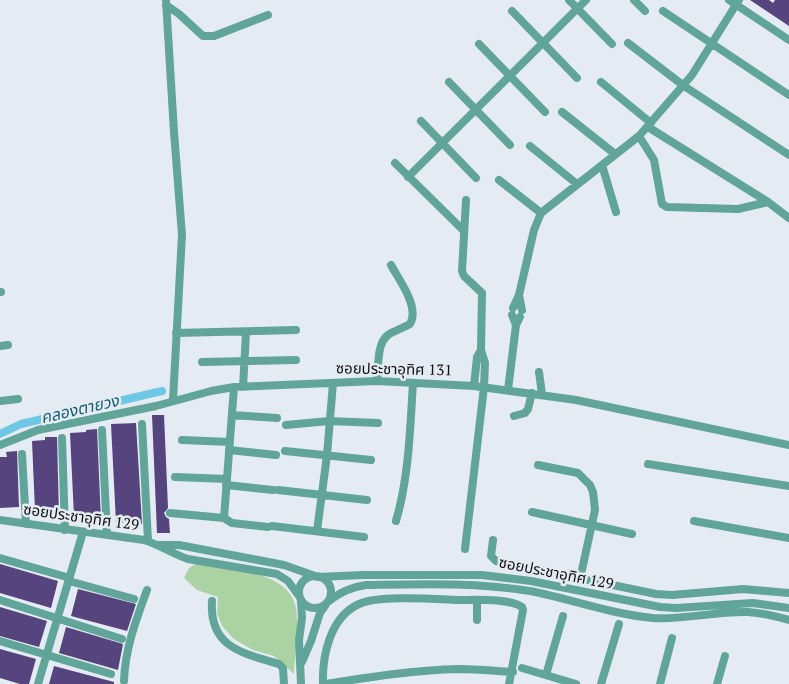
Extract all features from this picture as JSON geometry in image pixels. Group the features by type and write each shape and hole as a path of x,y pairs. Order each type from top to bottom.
{"street":[{"path":"569,0 612,44"},
{"path":"408,177 586,0"},
{"path":"634,0 645,11"},
{"path":"508,390 519,295 534,230 541,213 639,136 684,86 735,2 789,40"},
{"path":"166,3 203,36 208,37 268,15"},
{"path":"166,3 182,235 173,400"},
{"path":"512,10 577,78"},
{"path":"663,11 789,95"},
{"path":"628,43 684,86 789,155"},
{"path":"479,44 546,112"},
{"path":"449,82 510,145"},
{"path":"601,82 649,125 768,202 789,218"},
{"path":"562,112 615,154"},
{"path":"421,121 476,178"},
{"path":"639,136 654,160 662,204 667,207 738,209 768,202"},
{"path":"530,146 577,184"},
{"path":"395,163 464,231"},
{"path":"602,165 616,212"},
{"path":"499,180 541,213"},
{"path":"465,550 484,387 485,363 481,350 482,293 464,276 462,271 466,200"},
{"path":"377,381 381,348 384,340 388,335 410,324 413,315 410,301 391,265"},
{"path":"176,333 296,330"},
{"path":"243,387 246,332"},
{"path":"474,386 477,357 481,350"},
{"path":"202,362 296,360"},
{"path":"539,372 542,394"},
{"name":"ซอยประชาอุทิศ 131","path":"0,445 38,430 156,406 173,400 234,387 377,381 474,386 542,394 789,445"},
{"path":"317,531 327,455 333,383"},
{"path":"396,522 402,500 414,383"},
{"path":"224,518 234,387"},
{"path":"514,416 525,413 528,409 532,393"},
{"path":"0,401 18,399"},
{"path":"232,415 277,418"},
{"path":"286,425 329,421 378,423"},
{"path":"142,424 148,542"},
{"path":"102,430 107,535"},
{"path":"62,438 66,530"},
{"path":"182,440 230,446 276,455"},
{"path":"285,451 371,460"},
{"path":"22,454 26,524"},
{"path":"648,464 789,486"},
{"path":"538,465 578,473 590,485 595,501 592,525 580,579"},
{"path":"175,477 367,500"},
{"path":"532,512 632,534"},
{"path":"170,513 224,518 232,523 364,537"},
{"name":"ซอยประชาอุทิศ 129","path":"0,520 157,544 179,545 284,565 318,577"},
{"path":"694,521 789,538"},
{"path":"38,684 83,532"},
{"path":"492,540 491,556 496,561 639,591 672,595 743,589 789,593"},
{"name":"ซอยประชาอุทิศ 129","path":"157,544 176,555 188,559 277,574 288,581 300,598"},
{"path":"0,558 134,599"},
{"name":"ซอยประชาอุทิศ 129","path":"300,598 299,591 303,581 312,576 363,574 482,575 531,581 660,607 676,608 754,602 789,608"},
{"path":"301,664 320,612 327,603 331,591 327,582 318,577"},
{"name":"ซอยประชาอุทิศ 129","path":"327,603 353,586 457,584 509,588 652,618 694,618 745,612 789,620"},
{"path":"133,684 124,683 124,663 134,626 147,590"},
{"path":"585,603 586,593"},
{"path":"300,598 305,605 315,608 327,603"},
{"path":"300,598 302,618 299,640 300,684"},
{"path":"509,684 513,672 523,610 522,607 515,603 407,598 370,601 359,604 338,622 330,638 322,666 324,684 424,671 475,669 513,672"},
{"path":"0,600 122,639"},
{"path":"477,600 477,620"},
{"path":"212,601 213,624 217,633 235,649 250,656 279,664 283,668 284,684"},
{"path":"546,675 563,616"},
{"path":"601,684 619,624"},
{"path":"660,684 672,638"},
{"path":"0,641 111,674"},
{"path":"717,684 725,656"},
{"path":"522,668 576,684"}],"green space":[{"path":"197,563 253,573 280,584 289,593 295,604 297,620 294,674 274,656 253,650 234,639 222,626 217,613 218,597 197,590 184,578 189,568"}],"building":[{"path":"750,0 769,0 773,3 775,0 789,0 789,26"},
{"path":"152,415 164,415 168,508 164,513 169,519 170,533 157,533"},
{"path":"136,423 142,524 131,525 131,522 116,523 111,424"},
{"path":"97,429 101,521 91,521 91,516 74,517 70,433"},
{"path":"45,437 57,437 59,515 50,515 49,510 35,510 32,441 45,440"},
{"path":"17,451 19,507 0,508 0,457 7,457 6,452"},
{"path":"0,564 58,581 51,608 0,593"},
{"path":"78,589 136,604 127,631 71,616"},
{"path":"0,607 47,621 39,647 0,636"},
{"path":"66,627 123,644 118,670 59,653"},
{"path":"0,649 36,659 29,684 20,684 0,678"},
{"path":"54,666 114,682 114,684 49,684"}],"waterway":[{"name":"คลองตายวง","path":"0,434 21,424 162,391"}]}
